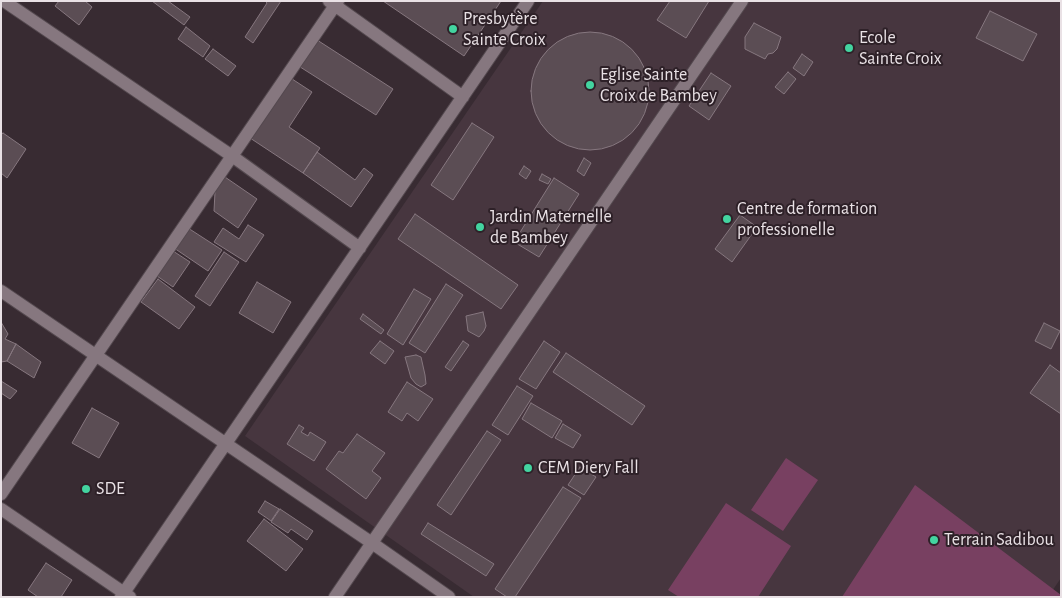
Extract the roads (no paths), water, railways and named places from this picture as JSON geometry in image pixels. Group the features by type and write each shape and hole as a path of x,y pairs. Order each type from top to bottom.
{"street":[{"path":"4,1 232,156 360,248"},
{"path":"1,509 125,595 528,1"},
{"path":"335,597 742,1"},
{"path":"1,494 334,3 463,97"},
{"path":"1,291 449,597"}],"place":[{"name":"Presbytère Sainte Croix","path":"453,29"},
{"name":"Ecole Sainte Croix","path":"849,48"},
{"name":"Eglise Sainte Croix de Bambey","path":"590,85"},
{"name":"Centre de formation professionelle","path":"727,219"},
{"name":"Jardin Maternelle de Bambey","path":"480,227"},
{"name":"CEM Diery Fall","path":"528,468"},
{"name":"SDE","path":"86,489"},
{"name":"Terrain Sadibou","path":"934,540"}]}
